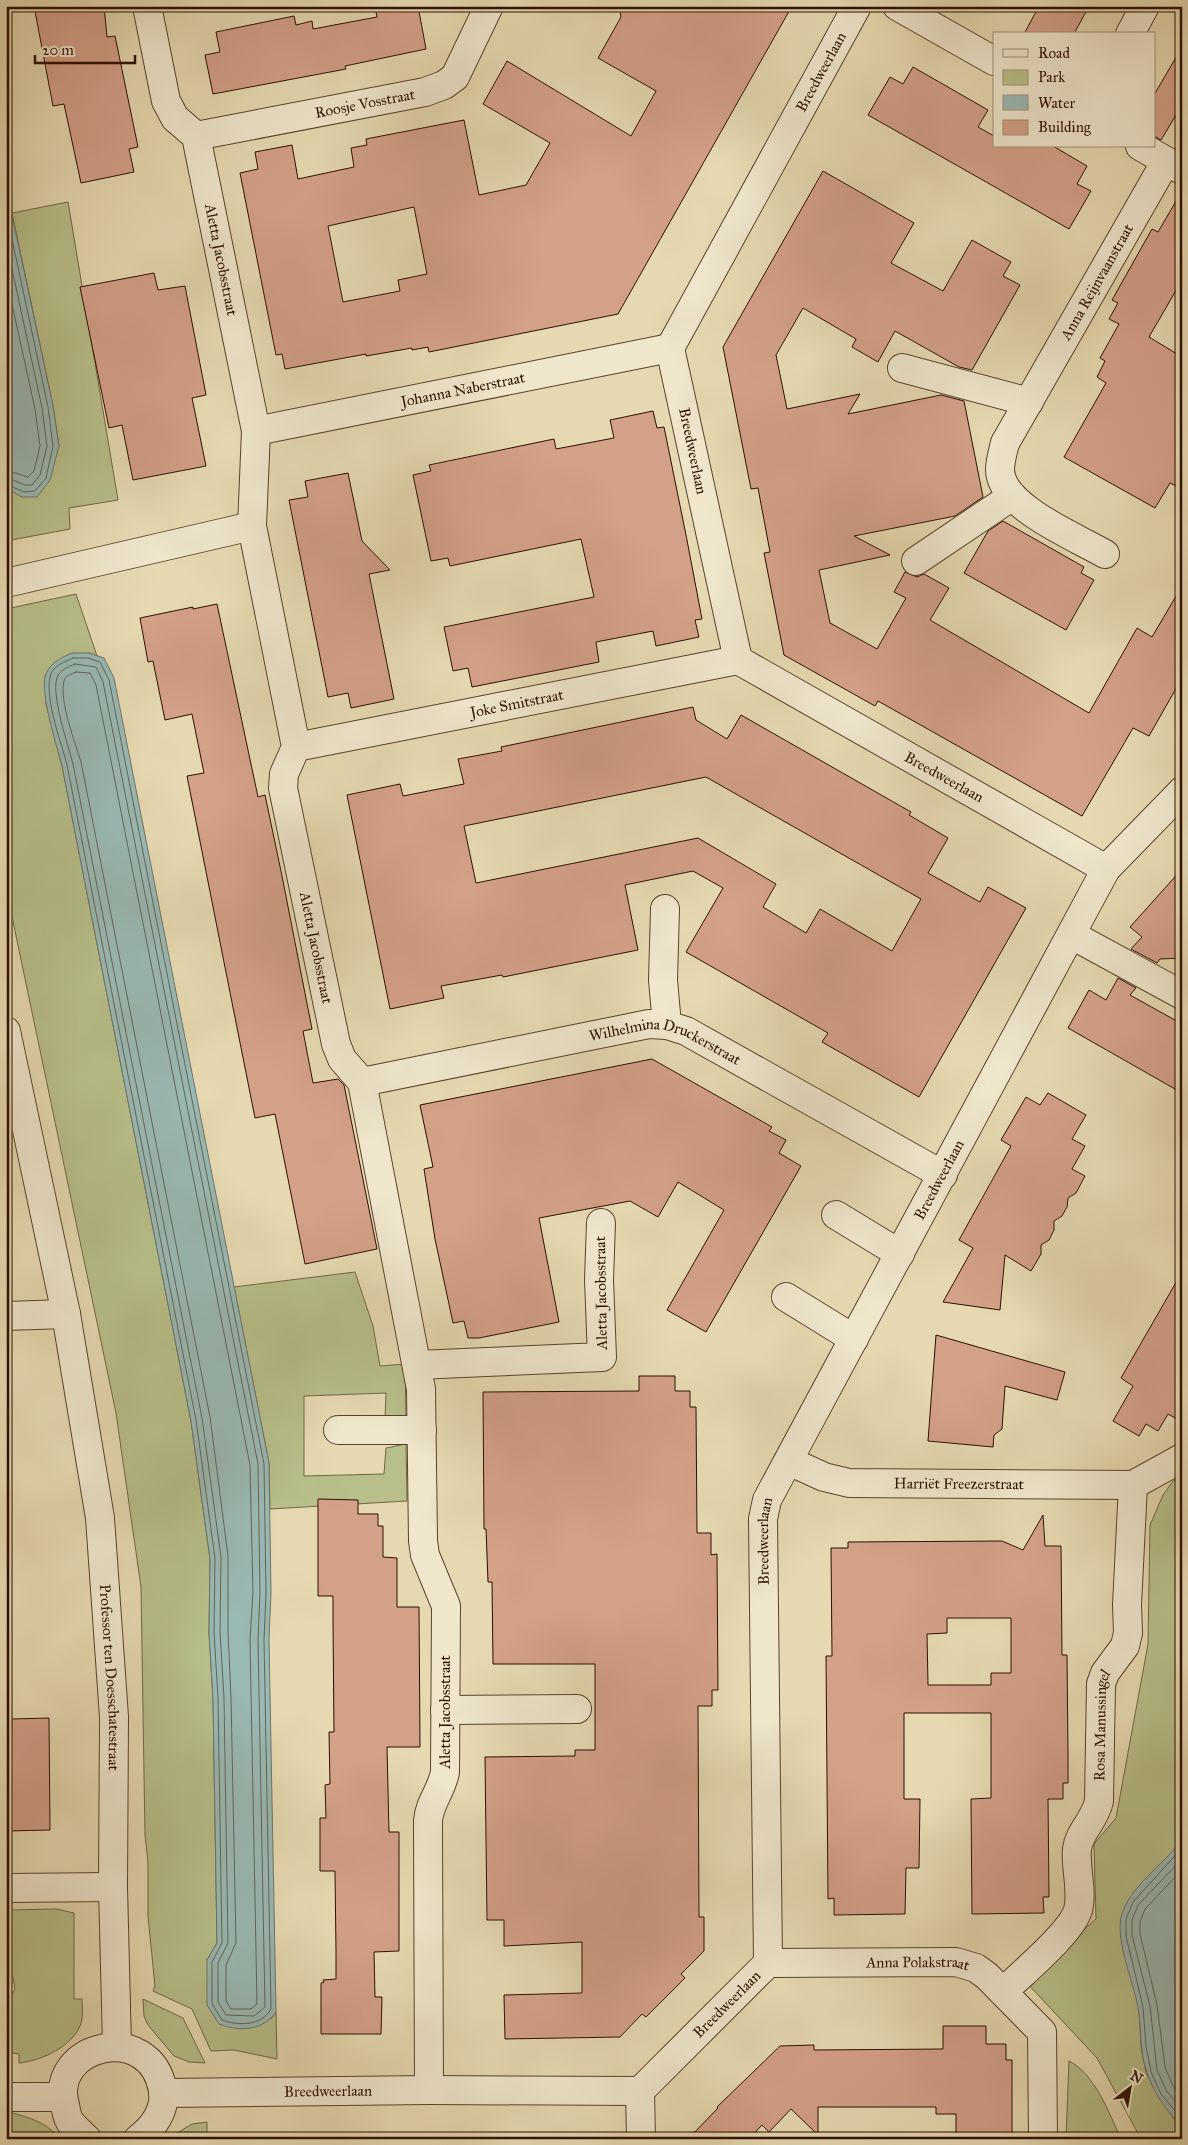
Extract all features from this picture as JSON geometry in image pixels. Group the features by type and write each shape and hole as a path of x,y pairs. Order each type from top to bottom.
{"street":[{"path":"147,6 166,101 175,118 196,136"},
{"name":"Roosje Vosstraat","path":"196,136 425,92 444,85 455,77 489,6"},
{"name":"Breedweerlaan","path":"163,2093 429,2090 640,2091 768,1963 763,1519 768,1500 1106,869 738,660 670,348 856,6"},
{"path":"897,6 993,60"},
{"path":"1131,32 1145,6"},
{"name":"Aletta Jacobsstraat","path":"196,136 256,431 252,526 296,747 284,774 285,798 336,1044 342,1059 362,1082 421,1389 423,1541 425,1555 446,1606 444,1782 429,1810 428,1821 429,2090"},
{"name":"Anna Reijnvaanstraat","path":"1105,554 1030,512 1012,497 1000,470 1005,443 1028,402 1174,166 1143,148"},
{"name":"Johanna Naberstraat","path":"256,431 670,348"},
{"path":"902,368 1028,402"},
{"path":"916,561 1012,497"},
{"path":"6,583 252,526"},
{"name":"Joke Smitstraat","path":"296,747 738,660"},
{"path":"1106,869 1182,791"},
{"path":"665,909 663,980 667,1025"},
{"path":"1072,934 1182,995"},
{"name":"Wilhelmina Druckerstraat","path":"362,1082 648,1024 667,1025 686,1031 943,1175"},
{"name":"Professor ten Doesschatestraat","path":"6,1031 66,1314 100,1518 114,1717 114,1887 117,2046"},
{"path":"836,1215 900,1254"},
{"name":"Aletta Jacobsstraat","path":"417,1365 602,1357 599,1280 600,1223"},
{"path":"786,1297 854,1339"},
{"path":"6,1316 66,1314"},
{"path":"338,1430 422,1430"},
{"path":"1133,1485 1182,1458"},
{"name":"Harriët Freezerstraat","path":"789,1460 824,1477 849,1483 1133,1485"},
{"name":"Rosa Manussingel","path":"1003,1992 1072,1924 1078,1909 1077,1848 1081,1836 1096,1814 1099,1801 1101,1684 1105,1673 1125,1646 1128,1633 1126,1606 1133,1485"},
{"path":"445,1710 576,1709"},
{"path":"6,1888 114,1887"},
{"name":"Anna Polakstraat","path":"768,1963 956,1962 976,1968 1003,1992 1042,2032 1043,2139"},
{"path":"87,2139 70,2122 63,2097 67,2077 78,2060 96,2049 117,2046 134,2050 149,2061 159,2076 163,2093 160,2113 149,2131 138,2139"},
{"path":"640,2091 641,2139"},
{"path":"6,2097 63,2097"}],"green space":[{"path":"68,202 118,500 69,508 70,529 6,541 6,488 22,497 59,446 53,406 12,213"},
{"path":"76,594 97,656 89,653 45,675 46,704 62,766 191,1421 210,1559 209,1633 213,1698 217,1943 207,1960 271,2019 276,2012 277,2059 234,2050 211,2051 192,2009 153,1991 155,1986 148,1916 148,1862 145,1835 141,1587 116,1413 6,888 6,609"},
{"path":"355,1272 373,1326 380,1366 405,1364 406,1417 385,1418 386,1393 304,1396 304,1476 384,1474 386,1448 406,1444 407,1501 270,1509 269,1463 234,1287"},
{"path":"1182,1477 1182,1840 1121,1918 1121,1937 1139,2009 1141,2047 1146,2073 1173,2118 1182,2126 1182,2139 1141,2139 1097,2058 1025,1981 1096,1919 1094,1844 1116,1818 1148,1644 1150,1525 1163,1495 1173,1481"},
{"path":"56,1909 74,1913 74,1999 82,1999 82,2019 74,2036 58,2050 38,2059 19,2063 19,2054 6,2052 6,2006 15,1989 13,1977 6,1968 6,1910"},
{"path":"143,1999 183,2018 205,2063 189,2062 174,2056 148,2025 144,2016"},
{"path":"1069,2061 1078,2067 1094,2085 1121,2139 1066,2139"},
{"path":"6,2111 42,2124 59,2139 6,2139"},
{"path":"207,2122 207,2139 167,2139 192,2124"}],"water":[{"path":"6,187 53,406 59,446 50,480 37,497 22,497 6,488"},
{"path":"72,653 89,653 104,658 114,678 269,1463 271,1593 269,1639 276,2012 264,2023 250,2028 242,2029 219,2024 207,2005 207,1960 217,1943 213,1698 209,1633 210,1559 191,1421 62,766 45,693 44,682 48,670 54,663"},
{"path":"1182,1840 1182,2126 1166,2109 1145,2067 1138,2007 1123,1950 1120,1927 1121,1917 1131,1896"}],"building":[{"path":"34,6 104,6 107,37 115,36 138,147 129,149 134,172 81,183 64,104 53,106"},
{"path":"375,6 418,6 426,49 345,66 346,69 213,94 205,55 220,52 216,32 294,16 296,25 312,21 313,29 377,17"},
{"path":"619,6 792,6 618,314 429,352 428,347 412,350 412,348 366,356 366,354 285,369 282,354 276,355 240,173 258,169 255,152 292,145 298,179 354,167 351,148 367,145 366,139 464,120 479,195 526,185 550,143 483,104 507,61 631,136 656,91 598,58 621,17","holes":["414,207 427,274 398,280 400,291 343,302 328,226"]},
{"path":"1039,6 1089,6 1075,32 1025,32"},
{"path":"1182,47 1182,105 1161,140 1156,137 1156,92"},
{"path":"913,67 988,110 978,127 993,135 993,148 1056,148 1087,166 1077,184 1091,191 1069,229 868,115 890,77 903,84"},
{"path":"823,171 914,223 891,263 943,291 972,240 1011,262 1003,276 1020,285 972,370 959,367 895,331 878,362 852,347 856,339 803,308 776,355 787,409 860,394 848,414 941,395 964,401 983,497 955,516 854,536 890,555 819,570 830,623 877,649 906,598 894,592 905,572 917,577 924,574 949,588 930,620 1089,713 1137,628 1152,637 1182,586 1182,678 1149,736 1133,728 1082,816 878,701 875,706 784,655 764,553 770,552 758,488 751,489 723,347"},
{"path":"1182,191 1182,280 1149,337 1182,357 1182,489 1170,483 1155,508 1064,457 1106,383 1097,377 1105,361 1100,358 1119,324 1109,319 1118,303 1112,300 1152,229 1158,232"},
{"path":"154,273 158,290 185,286 206,395 192,398 206,466 133,480 122,425 109,428 80,287"},
{"path":"653,411 657,428 664,427 686,535 702,619 695,620 699,637 656,646 653,631 596,642 599,662 472,687 468,668 453,671 444,627 594,597 581,539 450,566 448,558 431,561 413,475 431,471 429,465 554,439 556,449 614,438 610,420"},
{"path":"348,473 362,541 390,570 369,574 394,699 351,708 348,693 328,697 289,500 308,497 305,481"},
{"path":"1003,521 1084,567 1081,573 1094,580 1066,630 964,573 988,531"},
{"path":"217,604 258,797 265,795 282,876 312,1029 303,1031 313,1083 338,1079 344,1085 377,1249 305,1264 275,1114 255,1118 187,776 204,773 192,714 165,720 153,661 148,662 140,618"},
{"path":"693,707 696,720 727,739 741,715 911,812 909,815 948,838 928,873 980,902 988,887 1026,908 919,1097 822,1042 828,1033 686,952 723,888 693,871 625,885 638,950 503,977 502,975 441,986 444,998 390,1009 347,795 400,784 403,796 464,784 458,759 502,751 501,747","holes":["706,777 921,899 892,951 820,909 806,933 763,907 776,884 698,838 476,883 464,826"]},
{"path":"1182,869 1182,958 1160,959 1157,963 1131,949 1142,937 1130,927"},
{"path":"1118,978 1136,988 1130,995 1182,1024 1182,1093 1068,1028 1089,990 1106,1000"},
{"path":"652,1059 772,1127 769,1131 786,1140 779,1153 801,1166 706,1332 667,1310 724,1210 678,1182 658,1217 630,1201 539,1218 559,1322 479,1338 468,1338 464,1321 453,1323 435,1239 424,1169 433,1167 420,1105"},
{"path":"1048,1093 1086,1115 1072,1139 1085,1146 1072,1169 1085,1176 1076,1193 1068,1198 1067,1207 1062,1216 1054,1221 1054,1230 1049,1240 1041,1245 1041,1254 1031,1271 1005,1255 1000,1310 943,1302 973,1248 959,1240 1011,1146 1001,1140 1026,1097 1040,1105"},
{"path":"1182,1272 1182,1422 1168,1414 1158,1431 1146,1424 1139,1436 1113,1421 1133,1386 1121,1378"},
{"path":"936,1335 1065,1372 1057,1400 1005,1386 1002,1429 994,1435 993,1447 928,1441"},
{"path":"639,1376 675,1376 675,1391 690,1391 690,1407 696,1407 697,1533 711,1533 711,1555 717,1554 718,1690 712,1690 712,1706 698,1706 699,1917 704,1917 704,1951 681,1974 685,1978 646,2017 642,2014 620,2037 505,2039 504,1995 582,1993 582,1942 504,1946 504,1920 487,1920 485,1757 575,1756 575,1750 595,1750 595,1664 493,1664 492,1582 488,1582 486,1529 484,1529 483,1392 639,1391"},
{"path":"318,1499 358,1500 358,1514 378,1514 378,1526 383,1526 383,1557 397,1558 397,1607 419,1607 420,1747 387,1747 389,1832 399,1832 399,1951 374,1952 375,1997 382,1997 381,2034 321,2034 321,1983 324,1982 323,1980 336,1979 336,1952 335,1871 320,1871 320,1818 326,1818 325,1785 330,1784 329,1732 334,1732 333,1596 318,1596"},
{"path":"1043,1515 1045,1546 1061,1546 1062,1655 1067,1655 1068,1756 1068,1783 1063,1783 1063,1799 1048,1799 1049,1897 1043,1897 1044,1913 972,1914 971,1799 991,1798 991,1713 904,1713 904,1799 920,1799 919,1868 906,1868 905,1914 834,1915 834,1898 828,1899 826,1656 832,1656 831,1548 848,1548 848,1542 1002,1541 1023,1550","holes":["947,1618 1011,1618 1011,1673 991,1673 991,1685 928,1685 927,1634 947,1633"]},
{"path":"49,1718 50,1830 6,1831 6,1789 11,1789 12,1719"},
{"path":"943,2026 986,2026 986,2044 1006,2044 1006,2060 1012,2060 1012,2139 956,2139 956,2114 936,2114 936,2107 818,2107 818,2135 791,2109 769,2132 762,2125 749,2139 688,2139 717,2107 780,2046 814,2045 814,2050 943,2049"}]}
